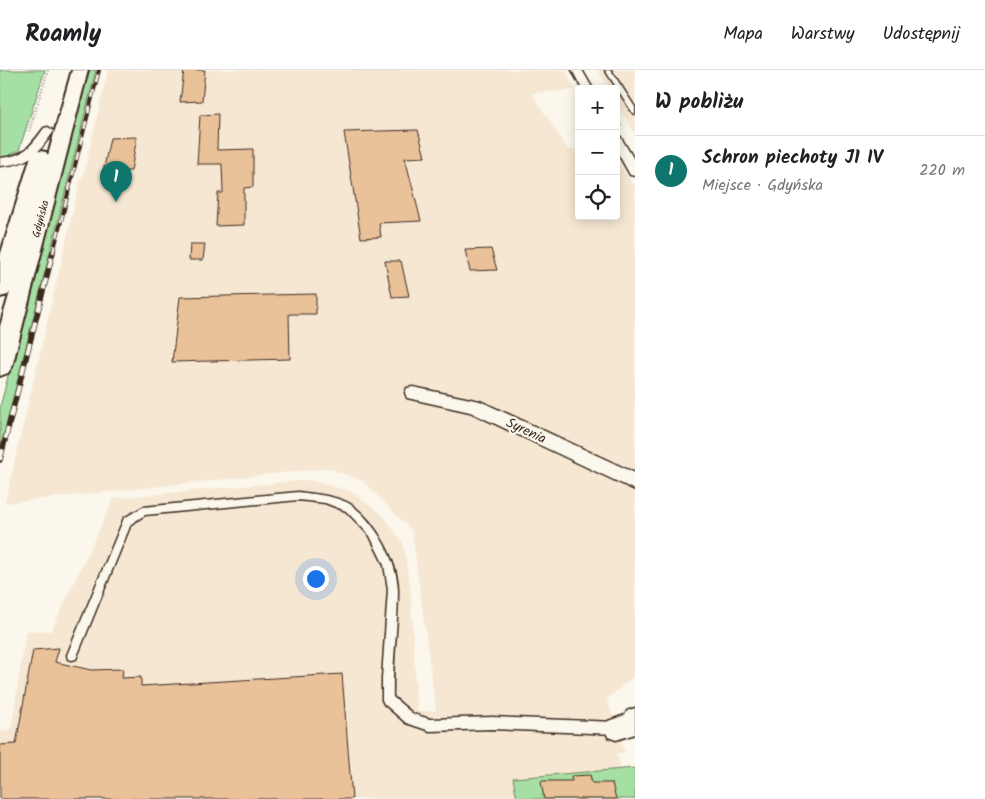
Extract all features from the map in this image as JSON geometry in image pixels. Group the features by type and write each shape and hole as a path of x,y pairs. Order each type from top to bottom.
{"main road":[{"name":"Gdyńska","path":"0,290 65,70"},
{"name":"Gdyńska","path":"0,367 80,70"}],"street":[{"path":"577,70 586,85"},
{"path":"0,162 19,162 31,152 48,131"},
{"path":"620,146 635,172"},
{"path":"19,162 27,172 32,185"},
{"name":"Syrenia","path":"413,393 474,406 635,482"}],"lane":[{"path":"608,70 635,112"},
{"path":"72,655 127,521 143,511 298,496 325,499 349,508 372,533 389,564 393,589 387,678 388,700 410,719 430,724 492,722 626,724"}],"shaded area":[{"path":"108,70 565,70 575,90 532,93 568,150 575,149 575,220 620,220 620,166 635,187 635,675 607,699 625,753 617,753 621,769 513,778 517,799 0,799 0,731 11,730 26,631 51,631 114,498 309,480 350,491 383,515 403,543 411,594 417,711 436,711 412,531 363,481 328,468 5,503 81,177 83,177"},
{"path":"598,70 635,70 635,134 620,109 620,85 607,85"}],"green space":[{"path":"0,70 45,70 19,150 12,154 11,158 0,158"},
{"path":"88,70 96,70 0,450 0,407"},
{"path":"635,768 635,799 517,799 513,778"}],"building":[{"path":"184,70 205,70 202,101 180,102"},
{"path":"218,114 217,150 253,149 253,187 244,188 244,225 216,226 218,193 223,193 222,164 197,164 200,115"},
{"path":"418,130 425,157 405,158 421,221 379,223 381,237 361,238 344,132"},
{"path":"137,137 131,171 103,172 110,138"},
{"path":"190,244 205,244 203,260 189,260"},
{"path":"491,249 497,270 470,271 465,250"},
{"path":"385,261 401,261 409,296 392,297"},
{"path":"316,294 316,314 289,314 290,359 172,362 180,297"},
{"path":"59,648 55,662 91,670 123,669 122,678 141,677 141,686 342,674 352,799 0,799 0,745 16,744 33,650"},
{"path":"590,775 592,783 612,783 616,799 544,799 541,781 572,781 571,776"}],"railway":[{"path":"53,253 99,70"},
{"path":"0,460 53,252"}],"place":[{"name":"Schron piechoty J1 IV","path":"116,202"}]}
